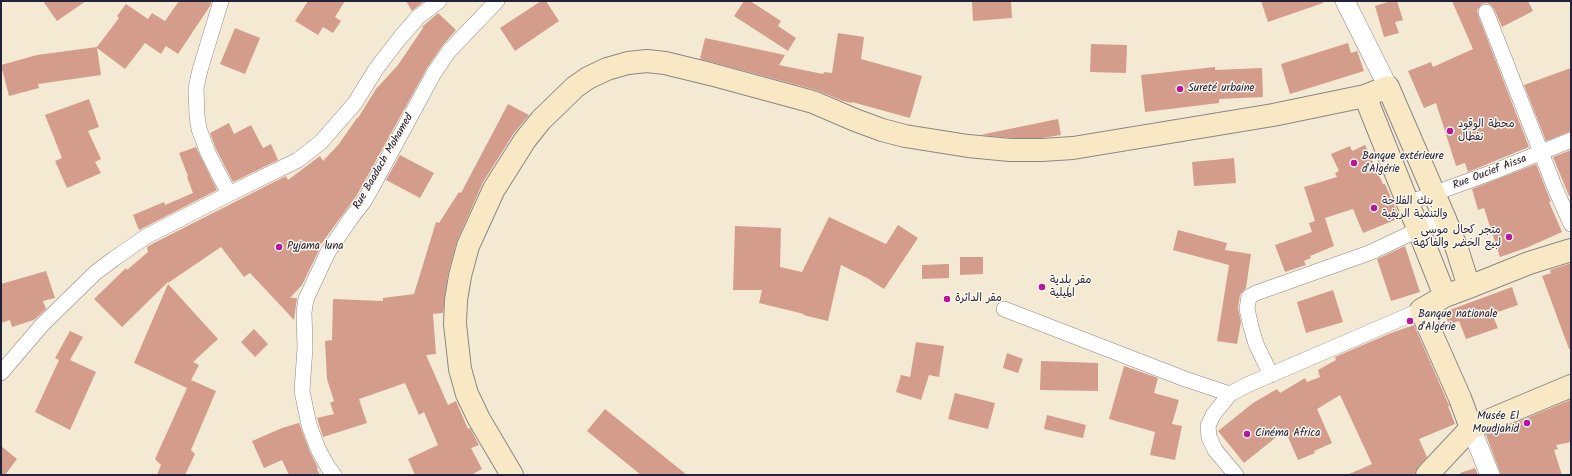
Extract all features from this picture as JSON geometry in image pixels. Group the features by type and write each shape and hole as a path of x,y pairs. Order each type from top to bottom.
{"main road":[{"path":"512,475 478,419 467,394 460,369 455,324 456,300 460,276 468,246 494,189 525,140 541,120 575,87 588,78 607,69 628,63 646,61 665,63 813,102 856,120 898,134 968,146 1010,150 1073,148 1273,115 1365,96 1388,87 1445,219 1457,249 1469,288"},
{"path":"1365,96 1445,296"},
{"path":"1471,428 1460,398 1421,310 1445,296 1469,288 1529,263 1571,250"},
{"path":"1427,475 1471,428 1571,386"}],"street":[{"path":"221,1 196,88 197,116 199,129 208,153 229,194"},
{"path":"1,373 42,325 95,273 147,236 298,160 321,142 355,104 376,69 399,39 418,17 439,1"},
{"name":"Rue Baadach Mohamed","path":"334,475 318,449 309,425 302,392 305,348 304,312 306,299 328,252 365,200 434,73 449,52 497,1"},
{"path":"1345,1 1388,87"},
{"path":"1486,12 1541,153 1571,224"},
{"name":"Rue Oucief Aissa","path":"1408,203 1541,153 1571,140"},
{"path":"1270,375 1256,344 1247,309 1249,297 1256,293 1369,253 1445,219"},
{"path":"1004,308 1179,376 1230,394"},
{"path":"1236,475 1215,450 1209,437 1208,426 1213,415 1230,394 1270,375 1421,310"},
{"path":"1471,428 1490,475"}],"building":[{"path":"43,1 86,1 57,21"},
{"path":"179,1 212,1 178,54 166,46 161,54 145,43 125,69 97,48 101,75 38,84 39,88 9,96 1,65 37,55 97,47 119,18 117,16 126,4 148,19 152,13 165,21"},
{"path":"308,1 345,1 335,17 341,21 333,33 323,27 318,35 295,21"},
{"path":"406,1 424,1 412,11"},
{"path":"541,1 546,1 559,21 515,51 500,28"},
{"path":"744,1 750,1 781,21 778,26 796,38 788,51 734,16"},
{"path":"972,1 1011,1 1012,18 973,21"},
{"path":"1261,1 1323,1 1323,3 1268,22"},
{"path":"1391,1 1397,1 1403,20 1395,22 1399,33 1384,37 1375,6"},
{"path":"1452,1 1528,1 1533,11 1502,27 1491,5 1487,3 1482,4 1477,10 1529,147 1468,172 1465,163 1456,166 1436,103 1424,108 1408,71 1431,62 1433,67 1473,49"},
{"path":"438,13 456,30 442,46 427,68 357,195 319,247 320,248 302,285 290,298 297,298 294,320 250,273 244,277 221,247 168,283 169,281 122,327 94,299 126,268 127,270 148,252 147,247 286,176 288,180 320,156 323,161 339,144 358,118 376,89 398,65 423,28 422,27"},
{"path":"235,28 260,38 245,74 220,64"},
{"path":"838,33 864,37 861,59 922,76 910,118 852,102 843,101 816,90 700,59 705,38 785,55 779,65 823,74 824,72 832,73"},
{"path":"1348,43 1351,53 1357,51 1364,71 1290,94 1281,64"},
{"path":"1091,44 1127,45 1126,73 1090,72"},
{"name":"Sureté urbaine","path":"1215,67 1215,70 1262,68 1263,97 1219,99 1219,103 1145,112 1141,75"},
{"path":"1571,68 1571,131 1546,141 1524,85"},
{"path":"89,99 99,127 88,131 101,159 95,162 101,173 67,188 55,161 62,158 45,115"},
{"path":"508,104 529,115 514,133 483,182 457,241 448,274 443,313 433,314 436,354 426,355 448,405 456,401 468,429 470,428 479,445 471,448 482,469 471,475 415,475 408,459 438,445 424,412 419,415 405,383 359,399 367,423 323,437 317,418 334,414 330,403 334,401 327,379 325,341 332,340 333,299 383,301 383,298 414,294 436,222 439,223 459,192 461,193"},
{"path":"1058,119 1061,135 1042,138 1011,138 980,135"},
{"path":"229,123 234,134 251,125 263,148 271,144 278,160 233,182 216,149 210,133"},
{"path":"1365,145 1400,218 1363,233 1353,209 1325,218 1334,246 1310,256 1311,258 1304,261 1306,265 1285,272 1275,245 1312,232 1309,223 1315,221 1304,187 1337,177 1335,173 1339,171 1331,154 1350,146 1352,151"},
{"path":"196,147 217,190 139,230 133,215 164,202 165,205 193,193 179,153"},
{"path":"1571,150 1571,196 1569,196 1553,157"},
{"path":"400,155 434,173 420,198 386,180"},
{"path":"1234,158 1236,183 1194,186 1192,162"},
{"path":"1536,164 1551,202 1549,202 1562,232 1526,248 1500,257 1484,208 1478,210 1472,189"},
{"path":"829,217 886,244 898,225 918,238 884,289 867,278 841,265 828,321 759,303 762,290 733,290 735,226 781,228 780,267 802,272"},
{"path":"1178,230 1227,243 1225,250 1251,254 1246,288 1240,295 1238,308 1241,322 1237,344 1217,341 1229,265 1173,250"},
{"path":"1405,246 1420,292 1391,301 1377,259"},
{"path":"960,257 983,257 983,274 960,275"},
{"path":"1571,263 1571,349 1569,349 1542,276 1551,273 1550,270"},
{"path":"949,264 949,278 922,279 922,265"},
{"path":"46,271 55,298 43,301 46,309 34,320 12,327 10,320 1,323 1,284"},
{"path":"168,284 218,339 193,362 199,365 191,380 216,391 191,450 195,454 185,475 157,475 161,465 155,459 188,386 187,388 134,363"},
{"path":"1512,287 1518,305 1492,314 1498,328 1466,339 1459,321 1449,325 1444,312"},
{"path":"1333,290 1343,322 1306,333 1297,302"},
{"path":"1414,325 1450,406 1448,406 1455,424 1419,439 1427,457 1418,467 1415,475 1347,475 1372,464 1340,395 1317,409 1332,443 1314,451 1315,453 1298,460 1285,430 1244,463 1218,431 1253,403 1277,389 1280,393 1305,378 1307,382 1320,377 1318,370 1336,360 1335,357 1391,333"},
{"path":"254,329 268,344 255,357 241,342"},
{"path":"70,331 83,337 70,360 96,372 70,430 35,412 59,360 55,358"},
{"path":"916,342 944,346 939,377 929,375 921,400 896,392 901,375 910,377"},
{"path":"1007,353 1023,359 1018,373 1003,368"},
{"path":"1041,361 1098,363 1098,391 1040,390"},
{"path":"1124,366 1158,378 1154,393 1179,400 1172,424 1182,426 1175,460 1150,455 1155,432 1109,419"},
{"path":"955,393 995,403 988,429 948,419"},
{"path":"1570,400 1571,442 1556,445 1558,449 1554,450 1562,475 1501,475 1486,435"},
{"path":"605,409 687,475 641,475 587,431"},
{"path":"1047,415 1086,425 1083,438 1044,429"},
{"path":"299,423 320,475 289,475 282,460 264,468 252,441 282,428"},
{"path":"1,446 17,459 5,475 1,475"},
{"path":"1475,468 1478,475 1460,475 1460,473"}],"place":[{"name":"Sureté urbaine","path":"1180,89"},
{"name":"محطة الوقود نفطال","path":"1450,131"},
{"name":"Banque extérieure d'Algérie","path":"1354,163"},
{"name":"بنك الفلاحة والتنمية الريفية","path":"1374,208"},
{"name":"متجر كحال موسى لبيع الخضر والفاكهة","path":"1509,237"},
{"name":"Pyjama luna","path":"279,247"},
{"name":"مقر بلدية الميلية","path":"1042,287"},
{"name":"مقر الدائرة","path":"947,299"},
{"name":"Banque nationale d'Algérie","path":"1410,321"},
{"name":"Musée El Moudjahid","path":"1527,423"},
{"name":"Cinéma Africa","path":"1247,434"}]}
